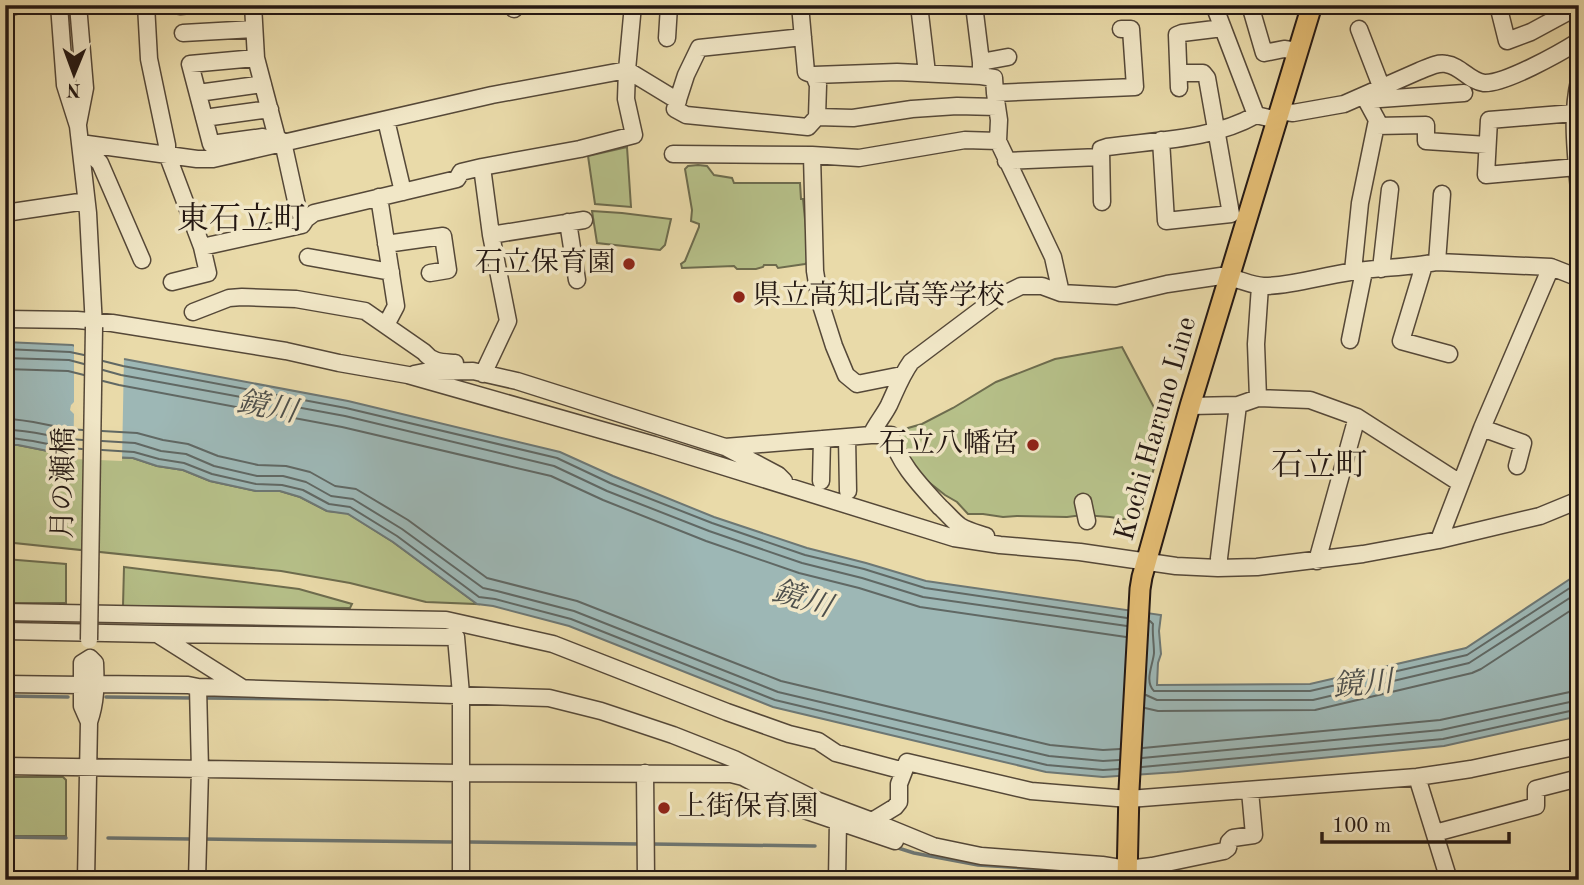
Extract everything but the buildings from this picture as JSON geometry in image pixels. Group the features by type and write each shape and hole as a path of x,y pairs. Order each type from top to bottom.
{"main road":[{"name":"Kochi Haruno Line","path":"1127,874 1140,589 1230,276 1239,217 1278,115 1312,5"}],"street":[{"path":"5,8 20,5"},
{"path":"59,5 65,85 79,135 100,163 142,260"},
{"path":"78,5 85,88 79,135"},
{"path":"146,5 149,59 167,145 166,154 202,247 209,279 172,282"},
{"path":"180,6 191,5"},
{"path":"253,5 256,58 298,210 306,219"},
{"path":"202,247 302,225 314,213 457,179 461,172 580,149 634,135 626,99 633,5"},
{"path":"660,5 669,6 667,38"},
{"path":"800,5 806,72 814,75 981,69 1008,57"},
{"path":"919,5 928,73"},
{"path":"974,5 981,69 994,78 999,120 998,141 1053,257 1061,293"},
{"path":"1214,5 1256,115"},
{"path":"1250,5 1264,53 1284,49 1298,51"},
{"path":"1498,5 1507,41 1531,32 1579,6"},
{"path":"183,33 254,29"},
{"path":"817,117 853,118 912,109 1135,87 1132,29 1121,29"},
{"path":"1161,140 1166,221 1239,217 1207,78 1203,73 1179,80 1177,35 1223,29"},
{"path":"1359,29 1381,86"},
{"path":"803,37 699,48 686,75 675,109 686,115 808,127 817,117 818,85 814,75"},
{"path":"1365,98 1381,86 1445,63 1473,80 1493,82 1525,70 1579,41"},
{"path":"256,58 190,64 211,144 279,139 386,120 502,93 627,69 678,101"},
{"path":"1579,81 1574,113 1579,190"},
{"path":"198,93 263,84"},
{"path":"1102,202 1100,157 1101,149 1107,147 1188,137 1241,123 1256,115 1293,113 1365,98 1464,93"},
{"path":"1350,340 1358,271 1360,202 1377,120 1365,98"},
{"path":"204,118 270,109"},
{"path":"1574,113 1489,120 1486,175 1577,167"},
{"path":"386,120 403,192"},
{"path":"1376,125 1426,125 1426,141 1488,145"},
{"path":"79,135 197,159 213,159 279,139"},
{"name":"月の瀬橋","path":"79,135 94,324 89,640 90,658 95,663 82,706 89,722 86,880"},
{"path":"673,154 859,158 965,140 998,141"},
{"path":"812,155 815,271 820,302 834,346 846,375 857,384 902,375"},
{"path":"1006,161 1100,157"},
{"path":"478,372 508,321 491,235 482,167"},
{"path":"1381,269 1390,189"},
{"path":"1442,194 1430,263 1401,341 1449,354"},
{"path":"379,197 396,306 386,325"},
{"path":"5,213 86,201"},
{"path":"491,235 570,219 576,280"},
{"path":"386,244 443,236 454,269 430,273"},
{"path":"308,257 391,272"},
{"path":"871,435 911,362 995,299 1021,286 1042,286 1061,293 1116,296 1167,284 1221,276 1230,276 1260,286 1430,263 1551,267 1578,274"},
{"path":"1439,540 1482,428 1551,267"},
{"path":"1258,398 1256,344 1260,286"},
{"path":"193,312 229,298 242,297 296,299 365,311 435,361 458,363 478,372 517,381 725,447 778,475 791,488"},
{"path":"5,319 94,324 286,351 408,375 654,445 954,538 1080,552 1145,566 1257,568 1317,561 1439,540 1540,516 1579,500"},
{"path":"408,375 424,372 478,372"},
{"path":"1191,407 1238,405 1258,398 1310,400 1357,417 1460,483"},
{"path":"1219,558 1238,405"},
{"path":"1317,561 1357,417"},
{"path":"1482,428 1523,443 1517,466"},
{"path":"654,445 668,441 712,449 891,435 894,448 907,469 957,524 967,530 997,539 1000,545"},
{"path":"847,437 848,491"},
{"path":"821,481 822,439"},
{"path":"1083,502 1087,520"},
{"path":"1176,566 1182,558 1244,557 1257,568"},
{"path":"5,612 446,620 553,644 727,712 789,734 818,741 836,753 904,771"},
{"path":"5,631 456,637 461,694 461,880"},
{"path":"157,634 242,688"},
{"path":"5,684 188,685 549,698 601,711 685,740 734,759 816,800 933,846 981,856 1102,864 1127,874 1224,851 1233,838 1254,835 1250,791"},
{"path":"197,880 200,770 198,687"},
{"path":"872,821 898,803 899,784 907,762 1031,791 1129,794 1250,791 1418,777 1471,769 1579,746"},
{"path":"5,766 737,775 807,811 909,846 933,846"},
{"path":"645,773 646,880"},
{"path":"1418,777 1449,880"},
{"path":"1435,833 1536,806 1536,789 1579,778"},
{"path":"837,880 838,821"}],"green space":[{"path":"627,147 631,207 595,204 588,156"},
{"path":"698,165 707,166 714,175 732,178 734,183 800,183 809,261 778,268 776,265 764,265 756,269 737,269 734,266 682,268 681,264 685,261 699,227 699,224 691,221 692,210 685,169"},
{"path":"592,211 671,219 665,245 660,250 597,243"},
{"path":"1122,347 1165,428 1140,518 1083,515 1003,517 968,514 957,502 911,468 898,441 908,428 953,408 996,382 1055,359"},
{"path":"5,445 68,455 133,458 157,466 183,470 210,481 256,491 280,491 300,497 327,511 347,513 393,542 477,604 426,602 350,583 281,571 5,542"},
{"path":"5,559 66,564 66,603 5,603"},
{"path":"124,567 299,589 352,604 350,608 123,606"},
{"path":"5,777 63,777 66,780 66,836 5,836"}],"water":[{"name":"鏡川","path":"5,342 72,345 124,359 348,401 560,452 714,517 807,548 926,581 1161,615 1161,654 1157,685 1310,684 1466,648 1579,573 1579,716 1444,746 1103,777 1046,772 773,707 569,626 477,604 393,542 348,514 327,511 300,497 280,491 256,491 210,481 183,470 157,466 133,458 68,455 5,445"}],"pier":[{"path":"74,342 124,356 122,461 73,459 74,414 70,410 74,402"}],"waterway":[{"path":"5,696 68,697"},
{"path":"106,697 193,698"},
{"path":"203,698 328,699"},
{"path":"5,837 66,838"},
{"path":"108,838 190,839"},
{"path":"202,839 451,842"},
{"path":"469,842 639,844"},
{"path":"651,844 815,846"},
{"path":"895,847 978,865 1088,872"}],"place":[{"name":"石立保育園","path":"629,264"},
{"name":"県立高知北高等学校","path":"739,297"},
{"name":"石立八幡宮","path":"1033,445"},
{"name":"上街保育園","path":"664,808"}],"district":[{"name":"東石立町","path":"241,221"},
{"name":"石立町","path":"1319,467"}]}
